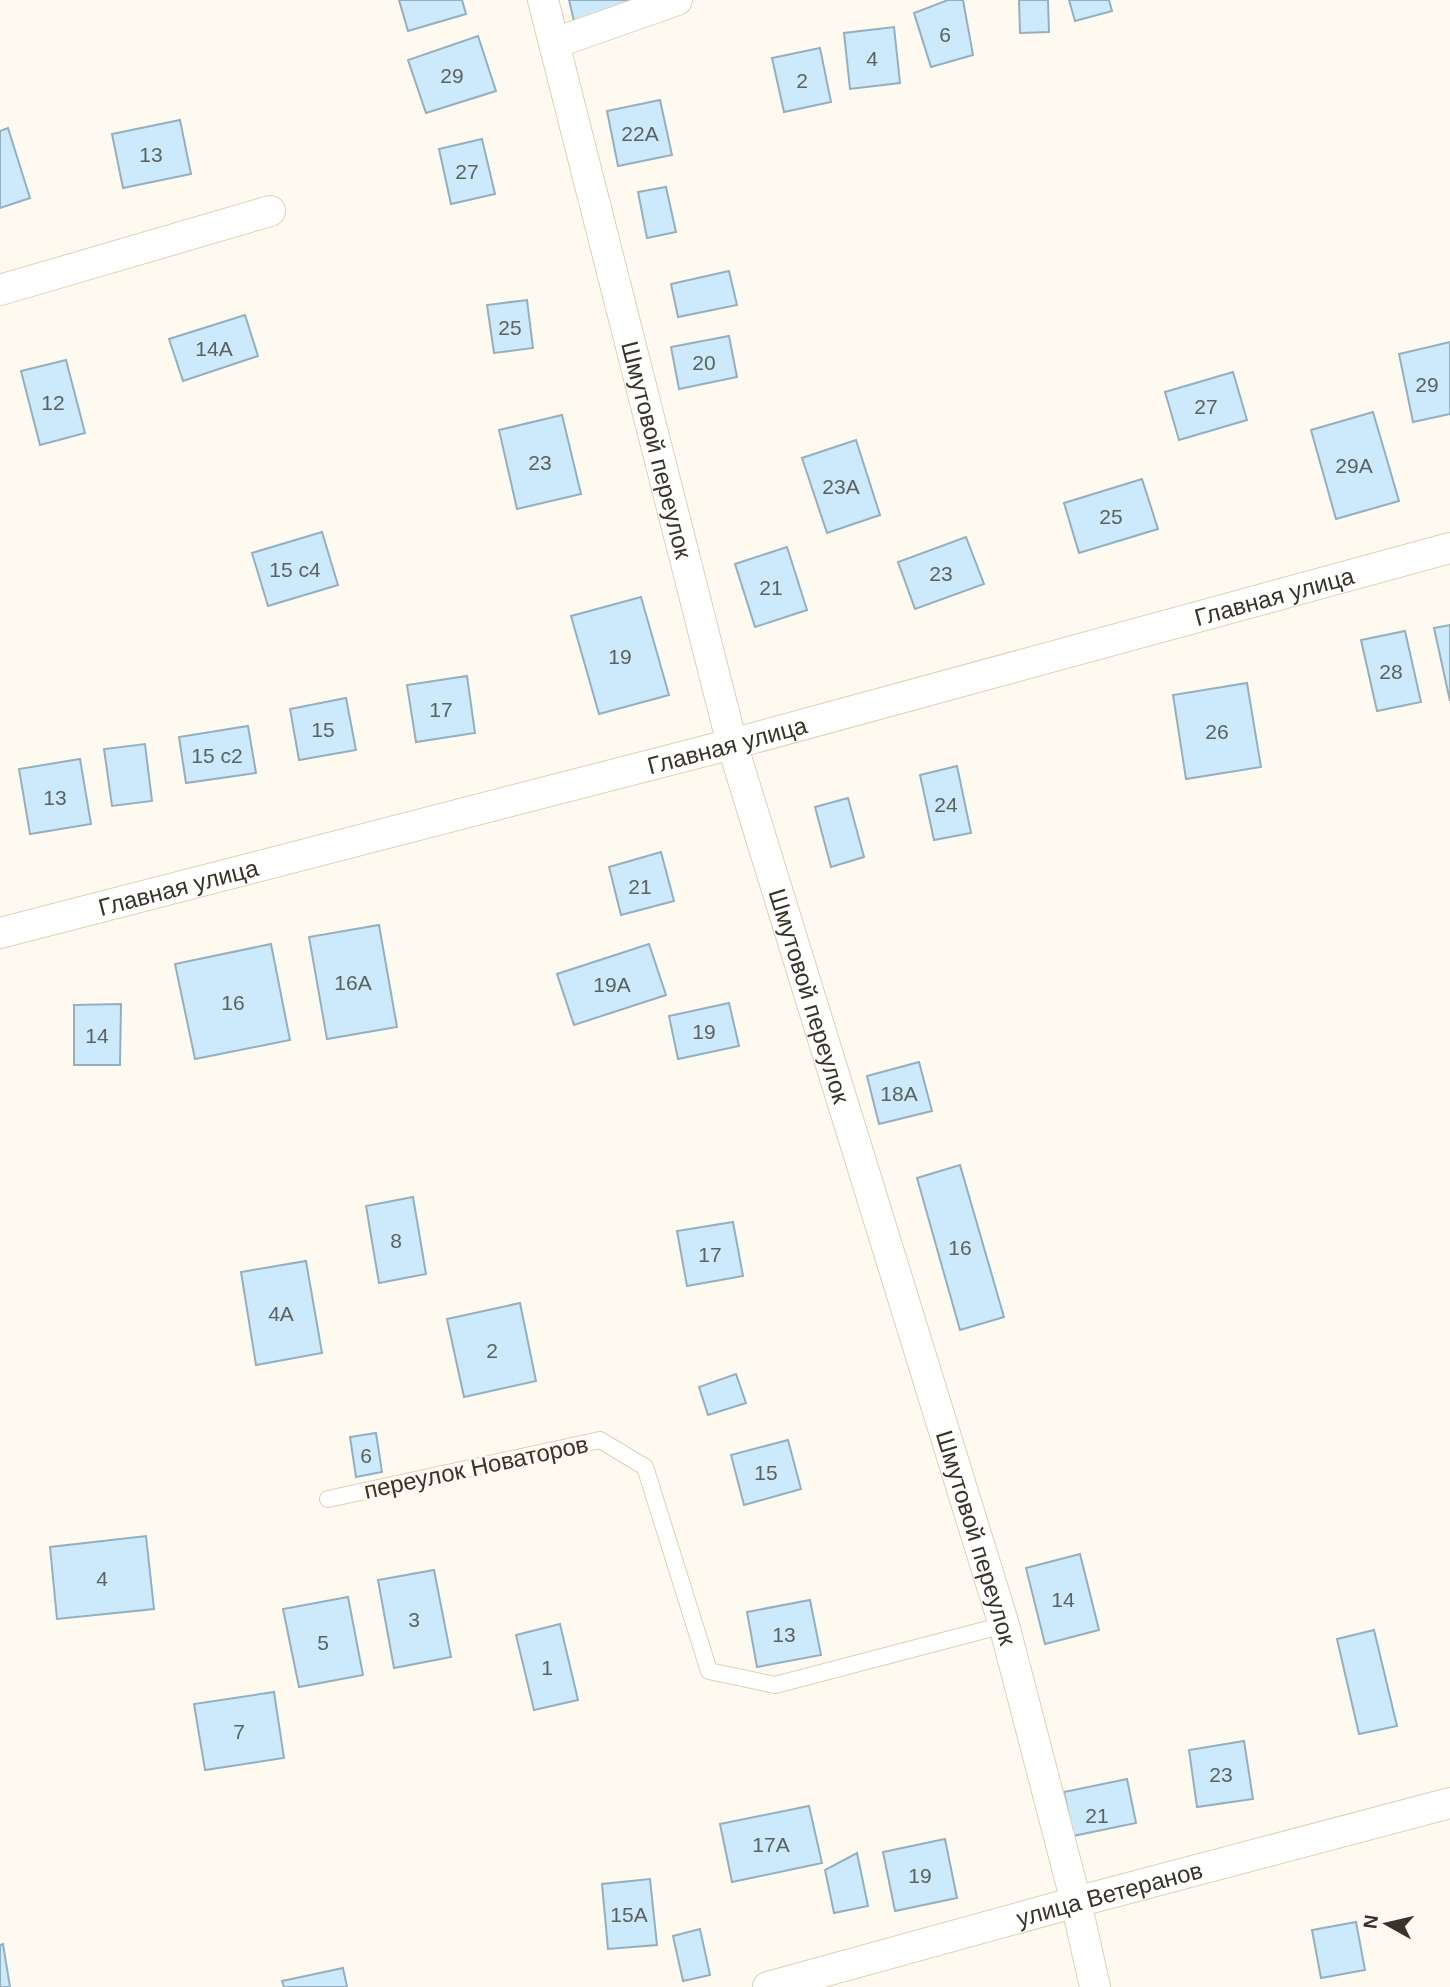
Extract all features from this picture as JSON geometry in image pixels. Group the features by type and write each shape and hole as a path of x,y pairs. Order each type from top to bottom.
{"street":[{"name":"Шмутовой переулок","path":"543,0 732,744 1004,1625 1076,1902 1095,1987"},
{"path":"555,43 677,0"},
{"path":"0,290 270,211"},
{"name":"Главная улица","path":"0,933 732,744 1450,548"},
{"name":"улица Ветеранов","path":"768,1987 1450,1803"}],"lane":[{"name":"переулок Новаторов","path":"328,1499 600,1440 645,1467 709,1671 775,1685 1004,1625"}],"building":[{"path":"399,0 462,0 466,14 408,31"},
{"path":"569,0 632,0 633,7 574,21"},
{"path":"948,0 963,0 973,55 931,67 914,13"},
{"path":"1019,0 1048,0 1049,32 1020,33"},
{"path":"1069,0 1109,0 1112,11 1075,21"},
{"path":"894,27 900,83 850,89 844,33"},
{"path":"478,36 496,91 426,113 408,60"},
{"path":"820,48 831,102 784,112 772,58"},
{"path":"660,100 672,155 618,166 607,111"},
{"path":"180,120 191,174 123,188 112,134"},
{"path":"8,128 30,198 0,208 0,131"},
{"path":"482,139 495,194 451,204 439,149"},
{"path":"666,187 676,232 647,238 638,192"},
{"path":"729,271 737,305 678,317 671,284"},
{"path":"527,300 533,348 494,353 487,305"},
{"path":"245,315 258,356 183,381 169,339"},
{"path":"729,336 737,377 679,389 671,347"},
{"path":"1450,342 1450,414 1413,422 1399,354"},
{"path":"66,360 85,433 40,445 21,371"},
{"path":"1233,372 1247,420 1179,440 1165,392"},
{"path":"1373,412 1399,501 1336,519 1311,430"},
{"path":"562,415 581,494 517,509 499,430"},
{"path":"856,440 880,515 827,533 802,458"},
{"path":"1142,479 1158,529 1079,553 1064,503"},
{"path":"322,532 338,585 268,606 252,553"},
{"path":"966,537 984,584 915,609 898,562"},
{"path":"787,547 807,610 755,627 735,564"},
{"path":"641,597 669,695 599,714 571,616"},
{"path":"1450,625 1450,701 1434,628"},
{"path":"1405,631 1421,702 1377,711 1361,640"},
{"path":"467,676 475,733 416,742 407,685"},
{"path":"1247,683 1261,767 1186,779 1173,695"},
{"path":"346,698 356,750 299,760 290,709"},
{"path":"248,726 256,773 186,783 179,737"},
{"path":"145,744 152,801 112,806 104,749"},
{"path":"80,759 91,824 30,834 19,769"},
{"path":"957,766 971,833 934,840 920,775"},
{"path":"848,798 864,857 831,867 815,807"},
{"path":"661,852 674,901 621,915 609,867"},
{"path":"379,925 397,1027 327,1039 309,937"},
{"path":"271,944 290,1040 195,1059 175,964"},
{"path":"649,944 666,995 574,1025 557,974"},
{"path":"729,1003 739,1046 678,1059 669,1016"},
{"path":"121,1004 120,1065 74,1065 74,1005"},
{"path":"919,1062 932,1111 879,1124 867,1076"},
{"path":"960,1165 1004,1317 960,1330 917,1178"},
{"path":"413,1197 426,1274 379,1283 366,1206"},
{"path":"733,1222 743,1276 687,1286 677,1231"},
{"path":"306,1261 322,1353 256,1365 241,1272"},
{"path":"520,1303 536,1381 464,1397 447,1319"},
{"path":"736,1374 746,1403 708,1415 699,1387"},
{"path":"376,1433 382,1472 356,1477 350,1437"},
{"path":"788,1440 801,1489 744,1505 731,1455"},
{"path":"146,1536 154,1609 57,1619 50,1547"},
{"path":"1080,1554 1099,1630 1045,1644 1026,1568"},
{"path":"434,1570 451,1657 394,1668 378,1580"},
{"path":"348,1597 363,1675 299,1687 283,1609"},
{"path":"810,1600 821,1655 757,1667 747,1612"},
{"path":"560,1624 578,1700 534,1710 516,1635"},
{"path":"1374,1630 1397,1726 1359,1734 1337,1639"},
{"path":"274,1692 284,1758 205,1770 194,1704"},
{"path":"1244,1741 1253,1799 1197,1807 1189,1750"},
{"path":"1127,1779 1136,1823 1073,1836 1064,1792"},
{"path":"809,1806 822,1863 732,1882 720,1824"},
{"path":"945,1839 957,1898 895,1911 883,1852"},
{"path":"857,1853 868,1906 834,1913 825,1870"},
{"path":"650,1879 657,1945 608,1949 602,1884"},
{"path":"1356,1922 1365,1970 1321,1978 1312,1930"},
{"path":"700,1929 710,1975 683,1981 673,1936"},
{"path":"3,1944 10,1987 0,1987 0,1945"},
{"path":"343,1968 347,1987 284,1987 282,1981"}]}
